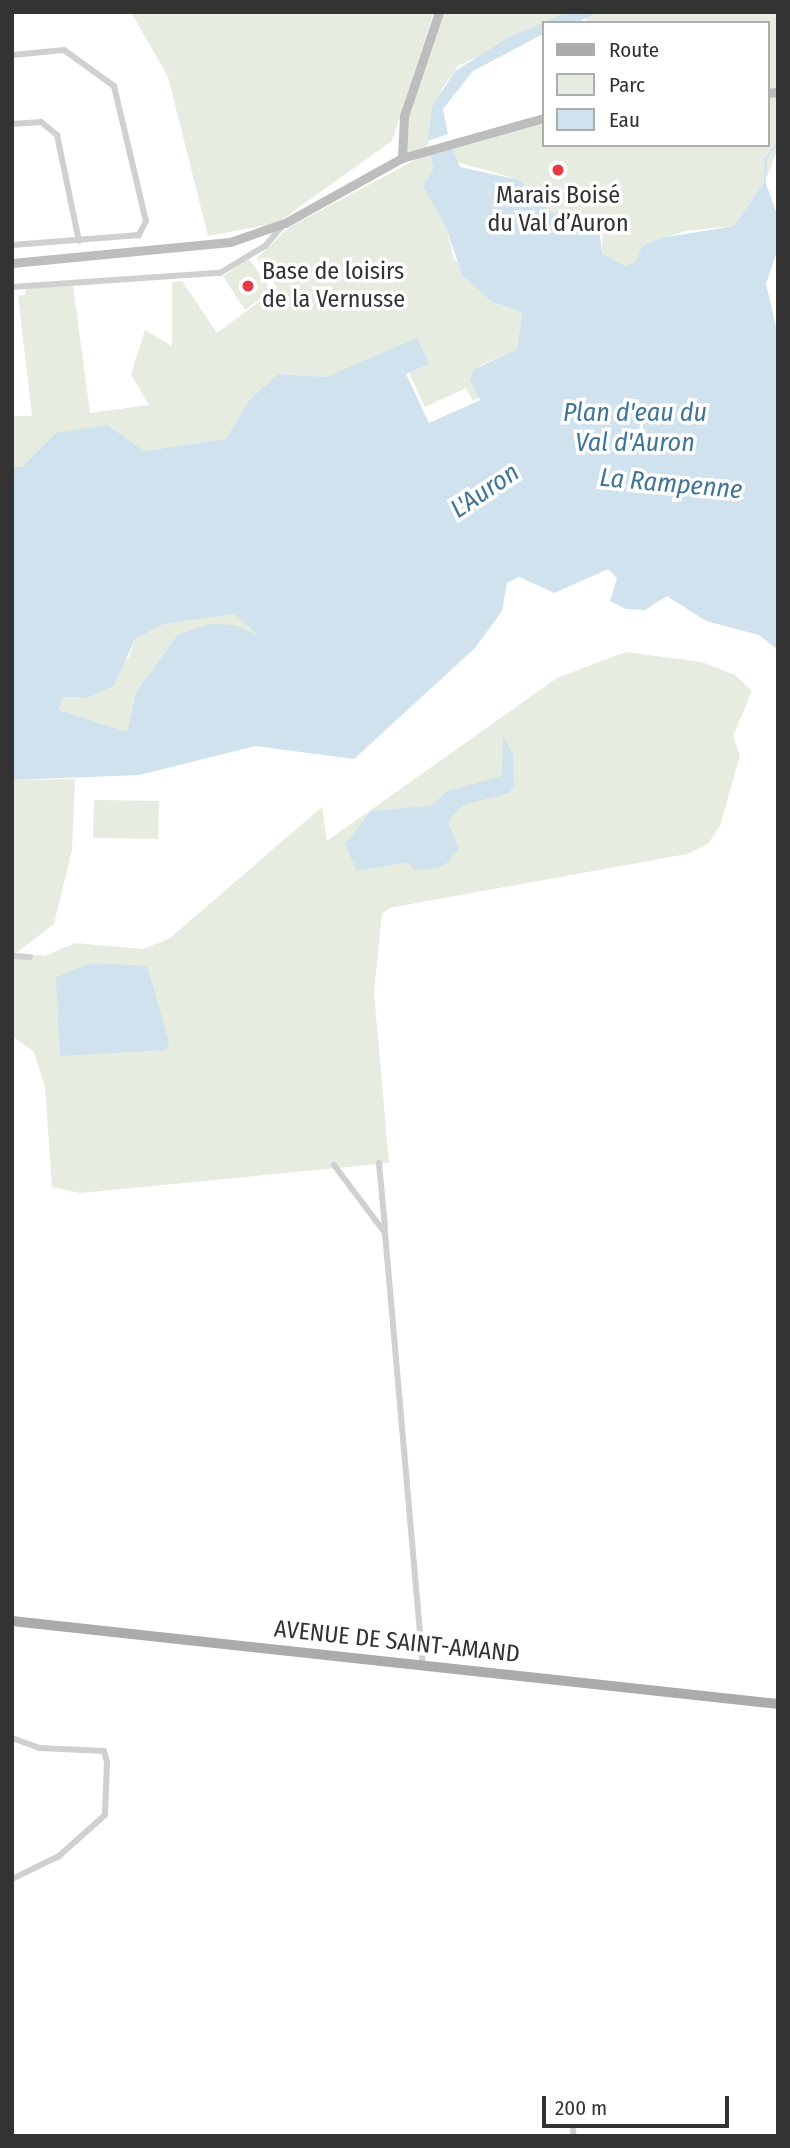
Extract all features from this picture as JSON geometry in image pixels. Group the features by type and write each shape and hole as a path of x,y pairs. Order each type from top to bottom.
{"main road":[{"name":"AVENUE DE SAINT-AMAND","path":"12,1622 778,1704"}],"street":[{"path":"402,158 404,116 439,12"},
{"path":"12,55 69,52 118,93 145,230 79,241 12,245"},
{"path":"12,263 202,247 256,235 285,223 402,158 450,140 542,118"},
{"path":"12,124 36,121 57,135 79,241"},
{"path":"12,287 203,277 259,249 285,223"},
{"path":"256,235 259,249"},
{"path":"12,956 30,957"},
{"path":"379,1163 423,1666"},
{"path":"334,1165 385,1233"},
{"path":"12,1738 40,1748 104,1751 107,1762 105,1815 60,1856 12,1879"}],"green space":[{"path":"131,12 434,12 392,141 277,223 208,236 168,77"},
{"path":"439,12 569,12 550,21 542,21 542,25 458,66 442,89 427,148 402,158 404,116"},
{"path":"585,12 778,12 778,148 765,181 734,226 685,231 642,246 636,261 626,266 602,253 603,225 552,212 510,177 453,161 450,140 542,118 542,147 769,147 769,21 586,21"},
{"path":"430,152 433,169 423,187 446,227 454,259 498,304 522,313 517,349 479,366 480,397 473,401 466,388 425,407 409,373 429,364 350,369 326,377 278,374 226,439 144,451 108,425 21,467 12,466 12,416 32,416 18,295 25,295 26,288 73,285 90,413 149,405 131,374 145,330 172,346 172,282 182,281 217,333 277,288 257,258 288,228"},
{"name":"Base de loisirs de la Vernusse","path":"249,259 272,290 245,310 223,276"},
{"path":"234,614 260,636 210,624 178,634 136,692 127,732 59,710 63,697 86,698 129,657 135,639 164,624"},
{"path":"626,652 702,662 735,675 752,691 733,736 740,755 720,826 708,844 687,854 389,908 382,914 374,992 389,1163 80,1193 52,1187 45,1088 34,1052 12,1036 12,780 75,779 72,850 54,924 16,953 45,956 75,943 144,949 170,938 322,807 327,841 557,678"},
{"path":"94,800 159,801 158,839 93,838"}],"water":[{"path":"568,12 599,12 580,21 547,21"},
{"path":"542,23 542,35 473,71 443,109 448,134 428,141 432,107 455,71 509,37"},
{"name":"Plan d'eau du Val d'Auron","path":"452,148 460,167 519,180 552,212 598,220 602,253 626,266 636,261 642,246 661,238 734,226 765,181 778,217 778,248 766,284 778,335 778,650 759,635 706,621 667,596 645,610 626,609 610,601 617,578 608,569 554,593 519,577 507,583 502,611 475,648 354,759 255,746 139,775 12,780 12,466 22,467 56,433 108,425 144,451 226,439 249,401 278,374 326,377 417,338 429,364 406,374 429,423 480,400 470,380 473,370 517,349 522,313 491,301 462,275 446,227 423,187 433,169 430,152","holes":["234,614 259,636 235,625 210,624 178,634 136,692 127,732 59,710 63,697 86,698 114,686 135,639 164,624"]},
{"path":"503,736 513,755 514,786 509,793 463,805 448,821 459,849 444,866 415,871 408,862 357,871 345,844 371,811 431,806 447,791 502,776"},
{"path":"92,963 147,966 169,1042 166,1050 60,1056 56,977"}],"waterway":[{"path":"765,182 766,158 778,142"}],"place":[{"name":"Marais Boisé du Val d’Auron","path":"558,170"},
{"name":"Base de loisirs de la Vernusse","path":"248,286"}],"water label":[{"name":"La Rampenne","path":"671,484"},
{"name":"L'Auron","path":"485,491"}]}
